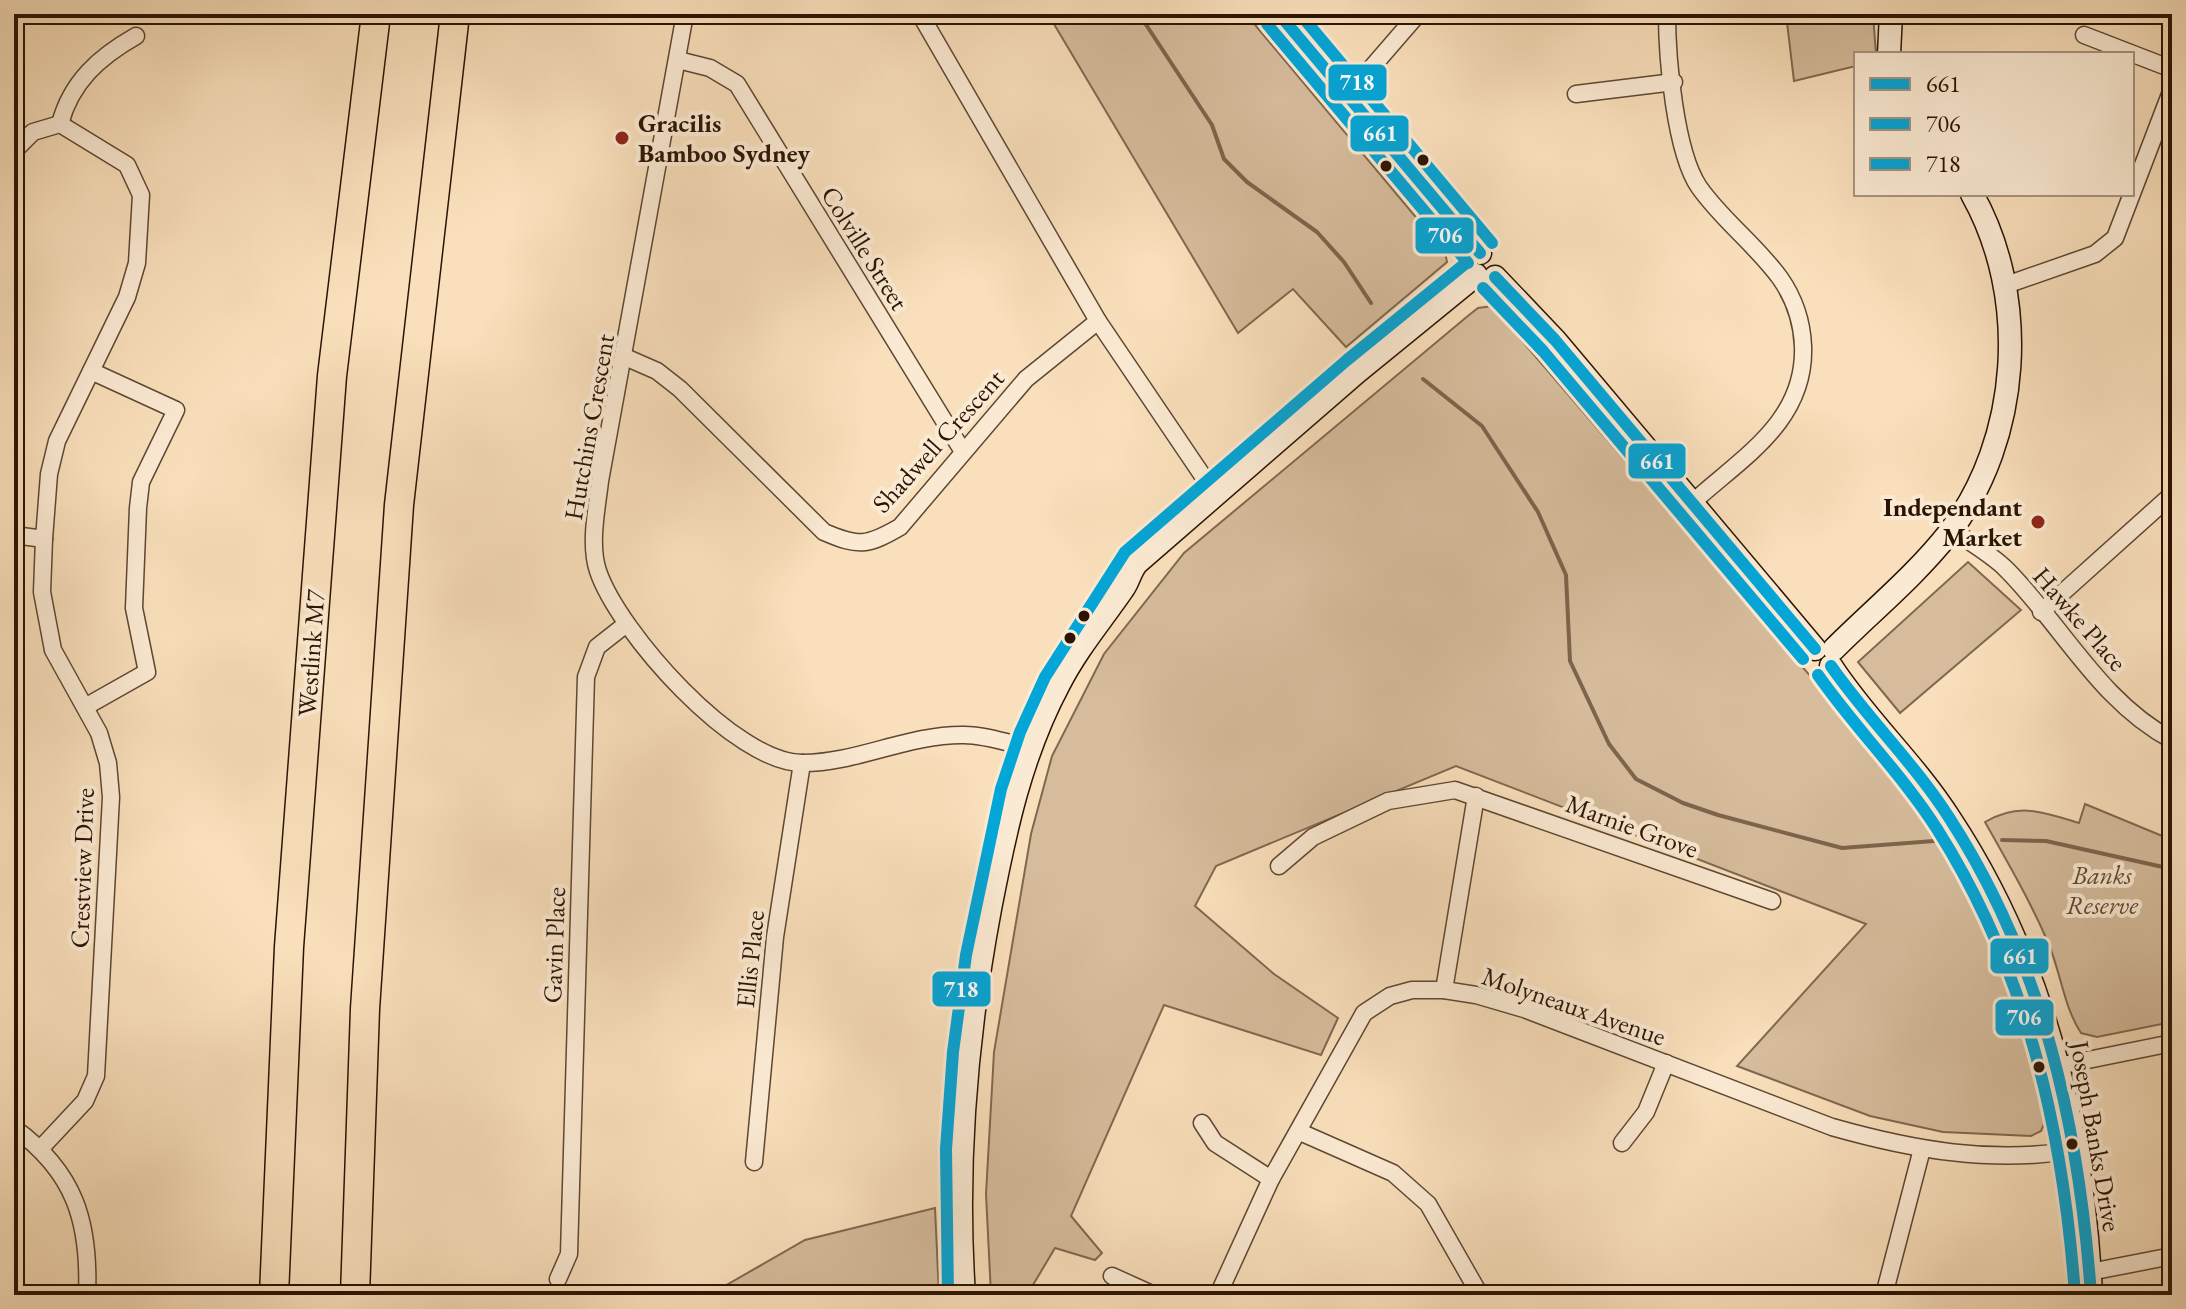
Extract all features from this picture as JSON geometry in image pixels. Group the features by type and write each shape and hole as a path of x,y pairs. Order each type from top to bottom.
{"highway":[{"name":"Westlink M7","path":"274,1295 289,947 332,376 376,14"},
{"path":"355,1295 365,1009 399,505 455,14"}],"street":[{"name":"Hutchins Crescent","path":"685,14 600,481 595,527 596,567 625,625 730,734 775,757 802,763 944,736 988,737 1029,748"},
{"path":"920,14 1098,321 1215,494"},
{"name":"Joseph Banks Drive","path":"1279,14 1484,268 1555,340 1692,503 1827,655 1935,796 1973,855 2021,951 2058,1066 2076,1150 2091,1295"},
{"path":"1347,96 1418,14"},
{"path":"1667,14 1680,138 1689,167 1699,187 1779,277 1799,316 1803,334 1800,385 1787,413 1765,440 1692,503"},
{"path":"1889,52 1887,39 1891,14"},
{"path":"2084,35 2128,52"},
{"path":"14,151 33,132 60,124 67,97 104,54 136,36"},
{"path":"2134,54 2172,69"},
{"name":"Colville Street","path":"678,60 710,68 737,84 962,450"},
{"path":"1576,94 1674,82"},
{"path":"2134,188 2172,89"},
{"name":"Crestview Drive","path":"41,1148 85,1101 96,1076 111,797 108,763 85,707 53,650 46,621 42,592 49,474 57,441 127,297 134,275 141,195 127,165 60,124"},
{"path":"1827,655 1916,573 1951,529 1991,459 2004,406 2009,360 2006,285 1987,220 1973,196"},
{"path":"2006,285 2095,254 2115,238 2131,196"},
{"path":"964,1295 960,1206 967,1054 1000,858 1029,748 1065,673 1085,638 1125,587 1130,571 1215,494 1484,268"},
{"name":"Shadwell Crescent","path":"625,357 657,371 680,389 824,532 850,543 872,543 900,527 962,450 1026,379 1098,321"},
{"path":"85,707 147,672 134,608 138,508 141,482 176,410 91,371"},
{"path":"2041,612 2168,498"},
{"name":"Hawke Place","path":"1951,529 2005,568 2119,700 2145,724 2172,740"},
{"path":"14,535 44,539"},
{"name":"Gavin Place","path":"558,1279 569,1254 586,677 597,647 625,625"},
{"name":"Ellis Place","path":"754,1162 775,937 802,763"},
{"name":"Marnie Grove","path":"1279,866 1313,837 1388,801 1455,790 1772,901"},
{"path":"1444,990 1476,796"},
{"name":"Molyneaux Avenue","path":"1218,1295 1271,1179 1364,1013 1390,996 1412,990 1444,990 1524,1009 1832,1127 1922,1149 2021,1157 2076,1150"},
{"path":"2058,1066 2172,1043"},
{"path":"1622,1143 1646,1112 1666,1063"},
{"path":"1202,1123 1215,1143 1271,1179"},
{"path":"14,1128 41,1148 64,1176 80,1214 89,1255 87,1295"},
{"path":"1300,1132 1393,1173 1428,1204 1480,1295"},
{"path":"1884,1295 1922,1149"},
{"path":"2090,1272 2172,1256"},
{"path":"1112,1276 1154,1295"}],"green space":[{"path":"1048,14 1246,14 1445,252 1447,262 1346,347 1293,289 1238,333"},
{"path":"1786,14 1873,14 1876,52 1854,52 1854,66 1794,81"},
{"path":"1492,306 1886,764 1927,821 1970,898 2001,970 2046,1120 2041,1131 2031,1136 1943,1132 1870,1116 1737,1066 1866,924 1456,766 1216,866 1195,906 1274,974 1338,1018 1321,1055 1164,1005 1071,1216 1102,1253 1095,1260 1055,1248 1027,1295 991,1295 986,1194 994,1052 1031,834 1052,756 1104,654 1184,553 1469,315 1478,308"},
{"path":"1968,562 2021,610 1900,713 1858,662"},
{"name":"Banks Reserve","path":"2085,804 2172,840 2172,1022 2097,1037 2081,1033 2042,929 1985,822 2009,812 2031,811 2079,823"},
{"path":"935,1208 939,1295 709,1295 805,1240"}],"waterway":[{"path":"1139,14 1212,125 1224,159 1247,182 1317,232 1344,262 1371,303"},
{"path":"1423,379 1482,426 1538,512 1566,575 1570,661 1609,744 1636,779 1683,803 1718,815 1842,848 1934,841"},
{"path":"2002,840 2046,841 2172,869"}],"transit line":[{"name":"661","path":"1279,14 1480,253"},
{"name":"718","path":"1300,14 1492,243"},
{"name":"706","path":"1267,24 1468,263"},
{"name":"718","path":"948,1295 946,1149 953,1052 966,955 1001,789 1020,732 1045,677 1125,552 1347,360 1466,263"},
{"name":"661","path":"1495,277 1555,340 1815,649"},
{"name":"706","path":"1483,288 1543,351 1803,659"},
{"name":"661","path":"1831,666 1922,779 1950,819 2010,930 2051,1048 2066,1108 2077,1170 2091,1295"},
{"name":"706","path":"1818,675 1937,829 1995,938 2017,995 2050,1112 2061,1172 2075,1295"}],"place":[{"name":"Gracilis Bamboo Sydney","path":"622,138"},
{"name":"Independant Market","path":"2038,522"}]}
